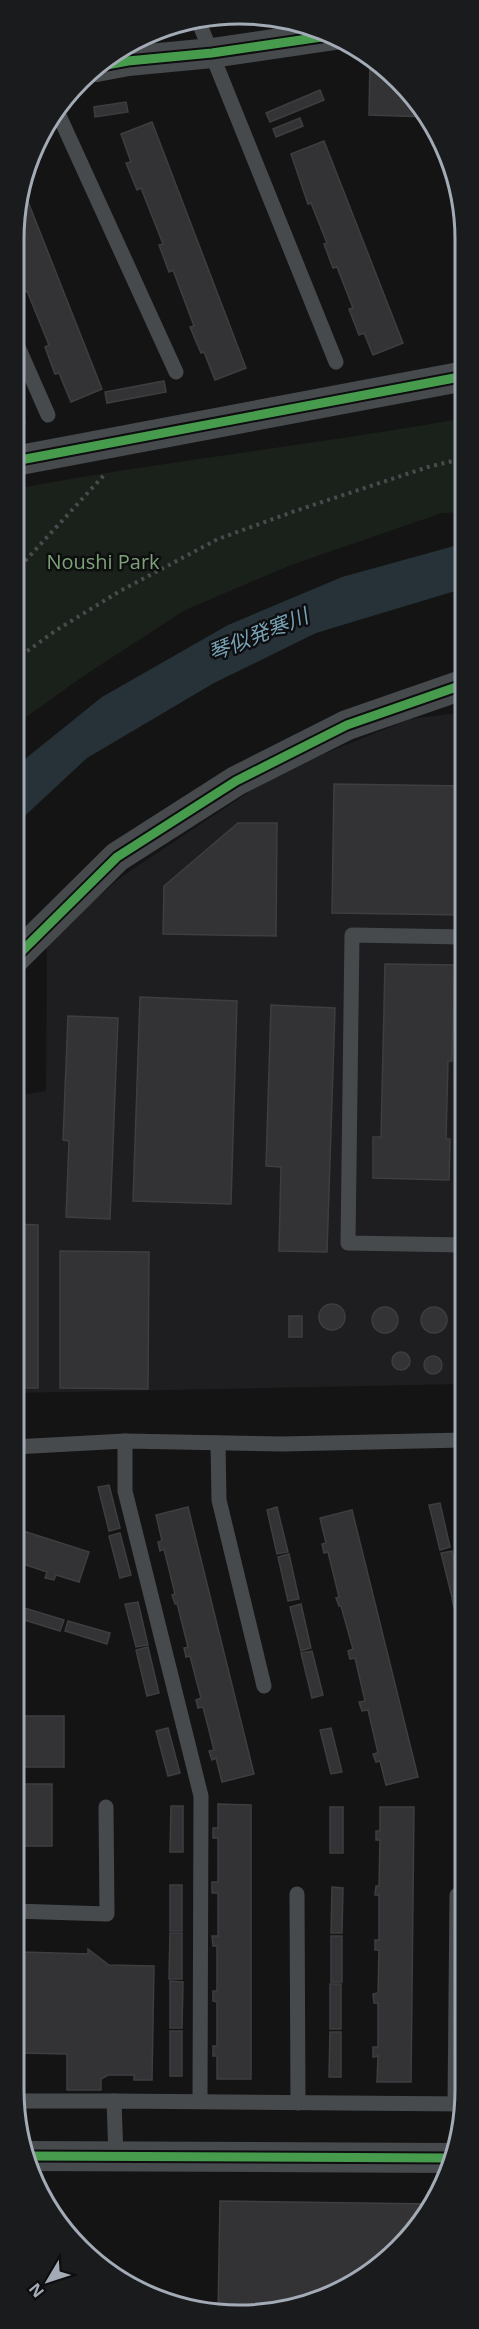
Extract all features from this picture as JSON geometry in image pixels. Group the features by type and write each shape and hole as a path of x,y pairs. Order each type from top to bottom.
{"street":[{"path":"129,55 212,53 316,38"},
{"path":"24,459 455,378"},
{"path":"24,949 117,857 236,781 347,725 455,687"},
{"path":"34,2156 444,2158"}],"lane":[{"path":"201,27 336,362"},
{"path":"61,119 176,372"},
{"path":"24,360 48,415"},
{"path":"455,936 352,935 348,1243 455,1245"},
{"path":"24,1446 125,1441 282,1444 455,1440"},
{"path":"125,1441 125,1491 201,1796 200,2102"},
{"path":"218,1443 219,1500 264,1686"},
{"path":"24,1911 107,1914 106,1807"},
{"path":"297,1894 298,2103"},
{"path":"24,2101 455,2104"},
{"path":"114,2101 116,2157"}],"path":[{"path":"24,653 55,631 120,591 218,539 295,510 455,461"},
{"path":"24,562 106,472"}],"shaded area":[{"path":"455,713 455,1384 24,1393 24,1095 46,1091 47,942 121,877 279,772 410,719"}],"green space":[{"name":"Noushi Park","path":"455,420 455,512 442,513 291,565 185,610 82,677 24,719 24,487"}],"water":[{"name":"琴似発寒川","path":"455,546 455,591 316,633 214,683 87,758 24,817 24,760 102,697 228,625 342,577"}],"building":[{"path":"370,68 402,97 416,117 369,115"},
{"path":"320,90 324,100 270,122 266,113"},
{"path":"126,102 128,112 95,117 94,107"},
{"path":"300,118 303,126 276,137 273,129"},
{"path":"152,122 246,368 215,380 204,352 201,353 190,327 194,326 173,270 169,272 159,245 163,244 141,188 137,190 126,163 131,162 121,134"},
{"path":"324,141 403,343 373,355 364,333 359,335 349,309 353,308 337,267 333,268 324,244 327,243 311,203 308,204 291,154"},
{"path":"28,200 102,389 71,402 59,373 55,374 45,347 49,345 27,291 24,292 24,225"},
{"path":"164,381 166,392 107,403 105,392"},
{"path":"334,784 455,786 455,915 332,913"},
{"path":"238,823 277,823 276,936 163,934 164,886"},
{"path":"385,964 455,965 452,1061 448,1061 446,1139 450,1139 449,1180 373,1178 373,1137 381,1137"},
{"path":"140,997 237,1001 231,1204 133,1201"},
{"path":"271,1005 335,1008 327,1252 279,1251 281,1167 266,1166"},
{"path":"68,1016 118,1018 110,1219 66,1217 69,1141 63,1140"},
{"path":"24,1224 38,1225 38,1388 24,1388"},
{"path":"60,1251 149,1252 148,1389 60,1388"},
{"path":"332,1304 341,1308 345,1317 341,1326 332,1330 323,1326 319,1317 323,1308"},
{"path":"385,1307 394,1311 398,1320 394,1329 385,1333 376,1329 372,1320 376,1311"},
{"path":"434,1307 443,1311 447,1320 443,1329 434,1333 425,1329 421,1320 425,1311"},
{"path":"289,1316 302,1316 302,1337 289,1337"},
{"path":"401,1352 407,1355 410,1361 407,1367 401,1370 395,1367 392,1361 395,1355"},
{"path":"433,1356 439,1359 442,1365 439,1371 433,1374 427,1371 424,1365 427,1359"},
{"path":"109,1485 120,1528 109,1531 98,1487"},
{"path":"440,1503 450,1547 440,1550 429,1505"},
{"path":"188,1507 254,1774 222,1782 216,1758 212,1760 209,1751 214,1750 203,1707 198,1708 196,1700 201,1698 190,1656 186,1657 184,1648 188,1647 177,1603 175,1604 172,1595 175,1594 164,1549 160,1551 158,1542 162,1541 156,1515"},
{"path":"277,1507 288,1552 277,1554 267,1510"},
{"path":"352,1510 418,1777 386,1785 380,1761 376,1762 373,1754 378,1753 368,1710 362,1711 359,1702 365,1701 355,1658 350,1659 348,1651 353,1649 341,1606 336,1598 339,1597 328,1552 324,1553 322,1544 326,1543 320,1518"},
{"path":"24,1531 89,1552 79,1582 56,1575 54,1580 45,1578 47,1572 24,1564"},
{"path":"120,1533 131,1575 120,1578 109,1536"},
{"path":"452,1551 455,1564 455,1596 452,1597 441,1553"},
{"path":"289,1554 299,1599 288,1601 278,1557"},
{"path":"138,1602 148,1645 136,1647 125,1604"},
{"path":"301,1604 311,1648 301,1651 290,1607"},
{"path":"24,1608 64,1620 60,1631 24,1620"},
{"path":"68,1621 110,1633 107,1644 65,1631"},
{"path":"148,1647 159,1693 147,1696 136,1650"},
{"path":"312,1651 323,1695 312,1698 301,1653"},
{"path":"24,1716 64,1716 64,1767 24,1767"},
{"path":"168,1728 180,1773 168,1776 156,1731"},
{"path":"331,1728 342,1772 331,1774 320,1730"},
{"path":"24,1784 52,1784 52,1846 24,1846"},
{"path":"218,1804 251,1805 251,2079 217,2079 217,2056 213,2056 213,2046 217,2046 217,2002 213,2001 213,1991 217,1991 217,1946 213,1946 212,1936 218,1936 218,1893 212,1893 212,1882 218,1882 218,1838 213,1838 213,1828 218,1828"},
{"path":"171,1806 183,1806 183,1852 170,1852"},
{"path":"330,1807 343,1807 343,1853 330,1853"},
{"path":"380,1807 414,1807 411,2082 377,2082 378,2056 373,2057 373,2047 378,2047 378,2003 374,2003 373,1994 378,1993 379,1950 375,1950 375,1940 379,1940 379,1895 375,1895 376,1886 379,1886 380,1840 376,1840 376,1831 380,1831"},
{"path":"170,1885 182,1885 182,1931 170,1931"},
{"path":"332,1887 343,1888 342,1933 331,1933"},
{"path":"170,1933 182,1933 182,1979 169,1979"},
{"path":"331,1936 342,1936 342,1982 331,1982"},
{"path":"88,1949 109,1965 154,1966 152,2080 134,2080 134,2075 108,2075 101,2079 101,2090 67,2090 67,2054 24,2053 24,1952 88,1954"},
{"path":"170,1981 183,1982 182,2028 170,2028"},
{"path":"330,1984 341,1984 341,2029 330,2029"},
{"path":"170,2031 182,2031 182,2076 170,2076"},
{"path":"330,2032 341,2032 341,2077 329,2077"},
{"path":"220,2201 422,2204 402,2232 382,2252 335,2283 309,2294 282,2301 254,2305 218,2304"}],"cycle path":[{"path":"116,63 212,53 316,38"},
{"path":"24,459 455,378"},
{"path":"24,949 117,857 236,781 347,725 455,687"},
{"path":"34,2156 444,2158"}]}
